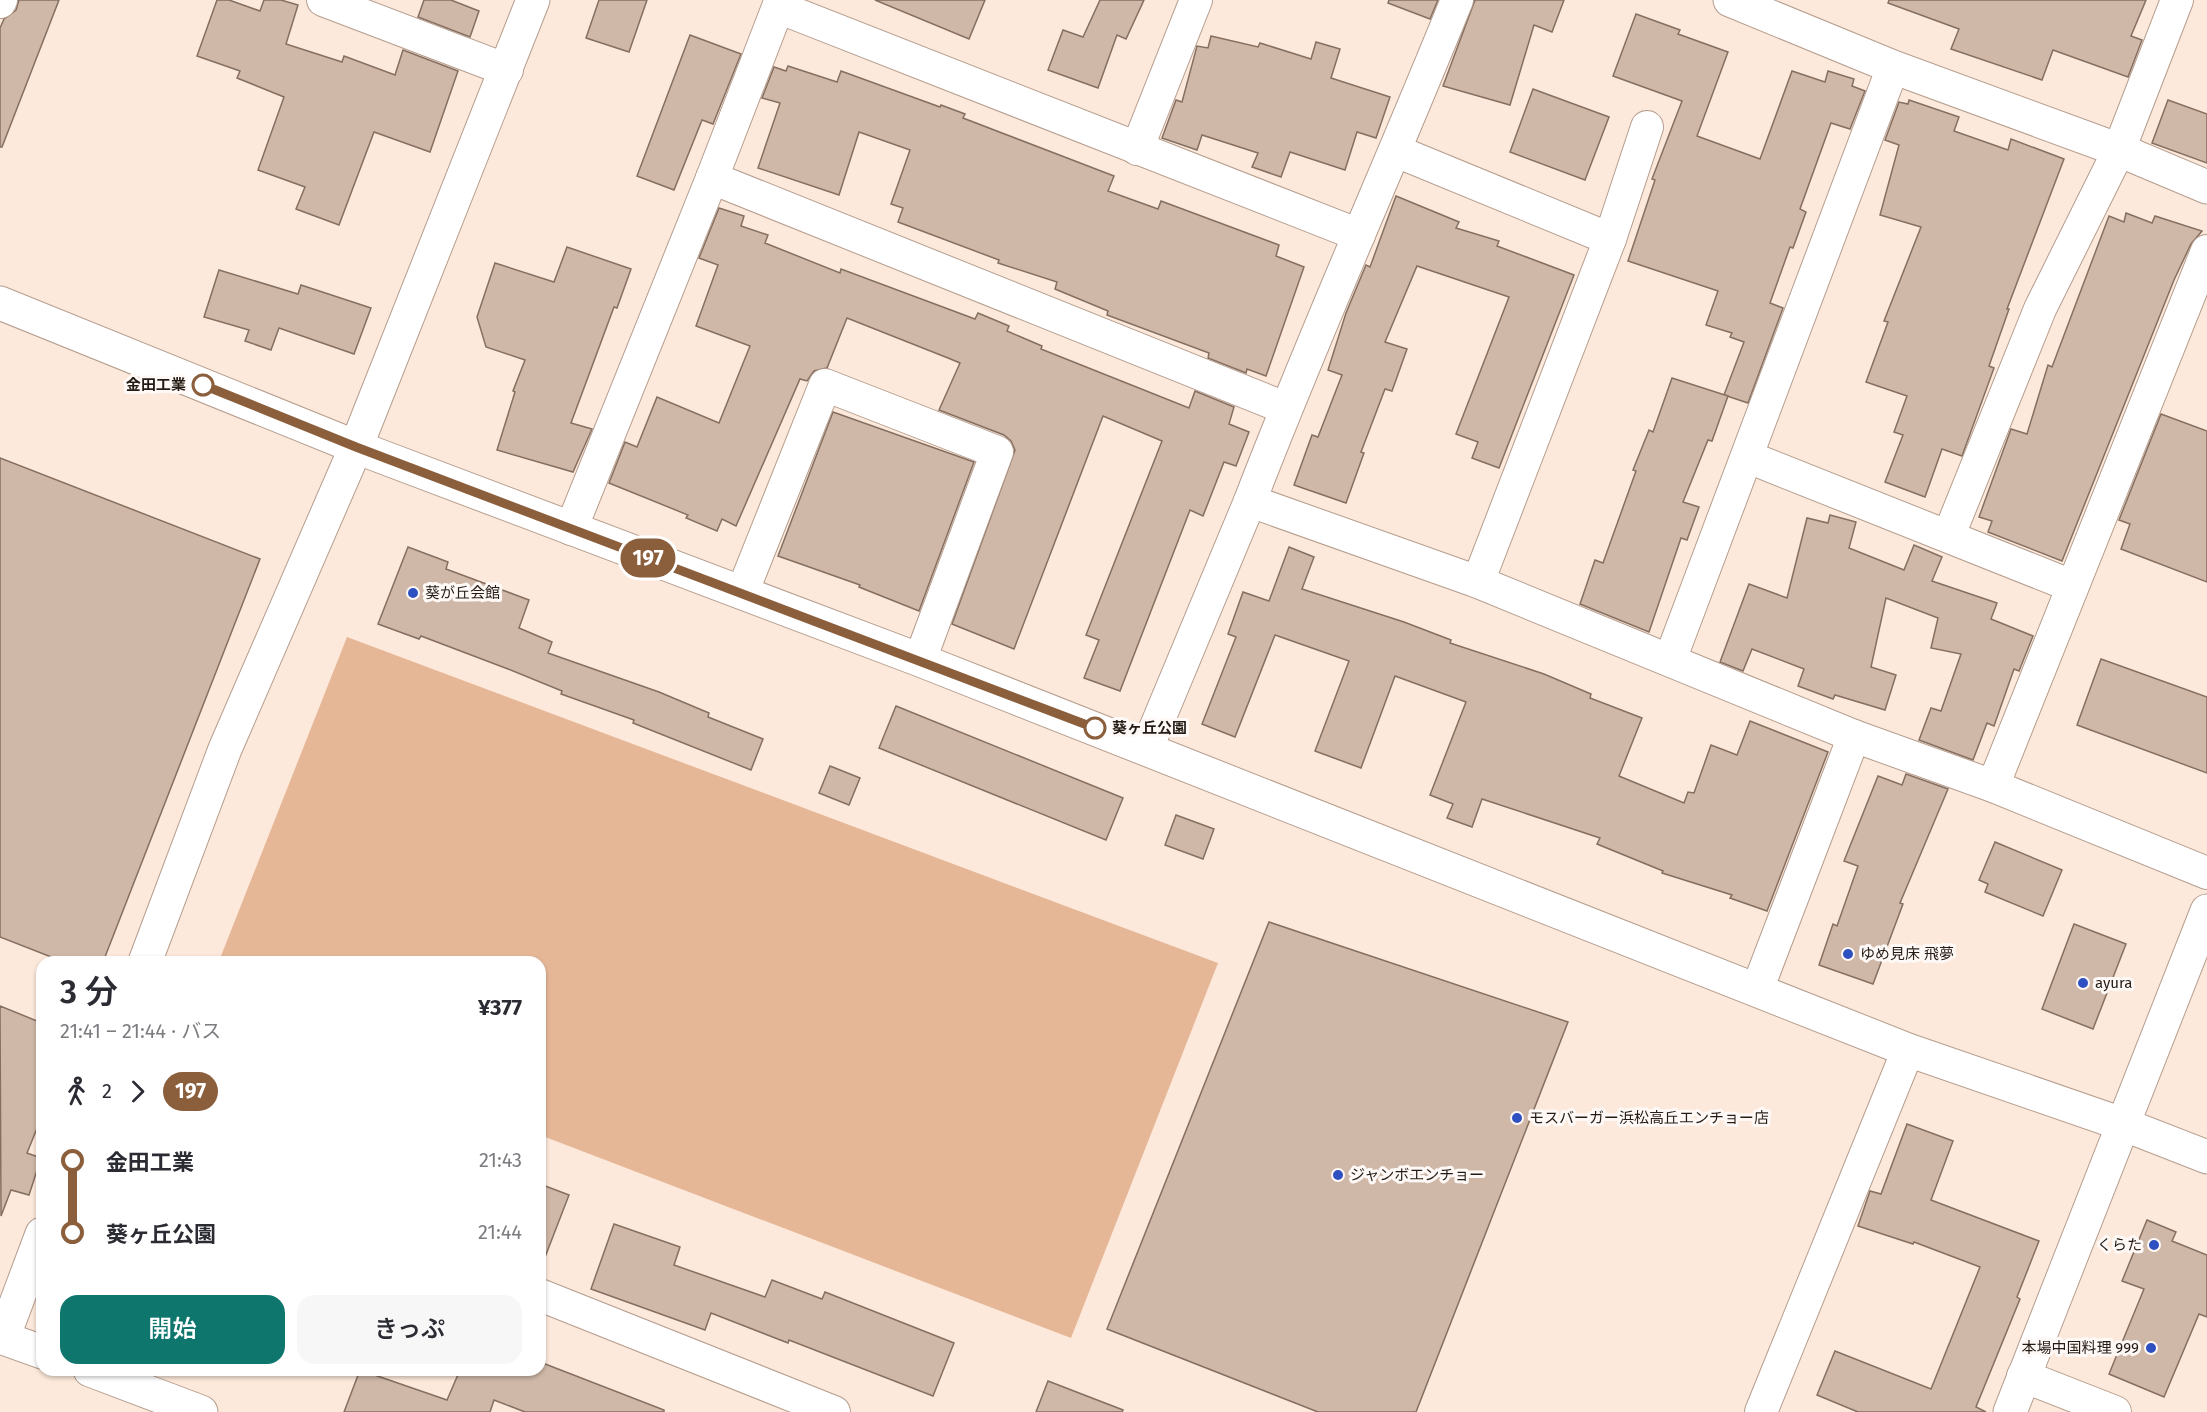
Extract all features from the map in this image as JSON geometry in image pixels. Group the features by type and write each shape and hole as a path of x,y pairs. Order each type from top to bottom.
{"street":[{"path":"323,0 507,70"},
{"path":"147,956 225,749 356,447 533,0"},
{"path":"1137,149 1196,0"},
{"path":"1147,748 1457,0"},
{"path":"1730,0 1893,67 2119,150 2207,187"},
{"path":"1949,535 2040,309 2119,150 2177,0"},
{"path":"571,529 712,178 769,3 1359,235"},
{"path":"1670,660 1893,67"},
{"path":"1478,582 1610,239 1647,127"},
{"path":"1396,151 1610,239"},
{"path":"712,178 1286,408"},
{"path":"1993,786 2207,251"},
{"path":"0,303 356,447 1147,748 1908,1050 2125,1125 2207,1157"},
{"path":"742,593 825,385 997,452 920,660"},
{"path":"1748,457 1949,535 2072,586"},
{"path":"1250,501 1478,582 1854,736 1993,786 2207,873"},
{"path":"1757,990 1854,736"},
{"path":"2010,1412 2125,1125 2207,911"},
{"path":"1761,1412 1908,1050"},
{"path":"36,1250 1,1341 36,1350"},
{"path":"546,1297 834,1412"},
{"path":"106,1376 201,1412"},
{"path":"2023,1376 2115,1412"}],"shaded area":[{"path":"347,637 1218,963 1071,1338 546,1137 546,956 221,956"}],"building":[{"path":"19,0 59,0 2,147 0,147 0,28 4,19 16,10"},
{"path":"217,0 229,0 260,11 264,0 281,0 298,5 286,44 342,62 344,56 395,75 403,50 458,71 430,152 374,132 339,225 296,209 305,187 258,170 284,97 237,78 240,71 197,56"},
{"path":"424,0 451,0 479,11 470,37 418,17"},
{"path":"599,0 647,0 629,52 586,38"},
{"path":"875,0 985,0 969,39"},
{"path":"1100,0 1144,0 1126,39 1117,35 1098,88 1048,70 1063,30 1083,37"},
{"path":"1389,0 1438,0 1430,19 1388,3"},
{"path":"1475,0 1564,0 1552,32 1534,25 1510,105 1443,86"},
{"path":"1889,0 2146,0 2131,36 2142,40 2128,77 2053,50 2042,80 1951,49 1959,29 1888,3"},
{"path":"1636,14 1680,30 1678,34 1728,52 1697,136 1760,159 1792,71 1825,82 1828,71 1854,79 1852,86 1865,91 1850,129 1831,123 1800,209 1806,212 1793,248 1790,247 1770,303 1783,308 1748,403 1724,395 1744,342 1730,337 1732,333 1706,325 1718,291 1628,261 1655,180 1652,179 1682,101 1613,76"},
{"path":"690,35 741,54 713,124 702,120 674,190 637,176"},
{"path":"1211,36 1258,47 1260,43 1311,59 1316,42 1340,49 1331,78 1390,97 1376,138 1357,132 1345,170 1290,152 1281,177 1252,167 1258,153 1202,135 1197,150 1162,138 1176,100 1182,102 1197,46 1208,48"},
{"path":"788,66 837,82 841,71 940,107 941,105 965,114 963,118 1114,176 1108,191 1158,209 1161,201 1279,245 1276,256 1304,267 1266,376 1247,369 1246,373 1208,358 1209,353 1107,315 1108,311 1055,289 1057,282 998,263 999,260 898,222 903,208 891,204 910,150 859,132 839,195 758,168 780,103 762,98 774,67 786,71"},
{"path":"1533,89 1609,117 1585,180 1510,152"},
{"path":"1909,100 1959,117 1954,131 2008,150 2011,139 2064,159 2007,309 2009,309 1989,366 1994,368 1962,456 1942,449 1925,497 1885,482 1903,435 1894,432 1907,396 1866,382 1888,322 1884,321 1921,227 1880,215 1899,145 1885,140 1899,102 1908,104"},
{"path":"2168,100 2207,114 2207,163 2152,143"},
{"path":"1396,196 1459,222 1456,228 1499,241 1497,246 1574,275 1499,468 1472,458 1478,442 1456,434 1509,297 1417,266 1385,342 1407,349 1392,391 1385,389 1361,452 1364,453 1346,503 1294,485 1312,435 1318,437 1342,375 1328,370 1346,313 1366,265 1370,267"},
{"path":"719,208 744,216 741,226 768,235 765,243 840,273 841,269 975,319 978,313 1009,326 1007,331 1042,346 1041,349 1189,408 1195,391 1234,407 1229,424 1249,432 1236,466 1224,462 1203,516 1190,510 1120,691 1084,678 1099,640 1086,635 1162,441 1103,416 1014,649 952,624 1015,450 1011,441 1004,435 939,410 960,363 948,358 847,318 827,368 814,371 807,381 800,379 736,526 722,519 717,531 686,518 688,515 609,483 625,442 637,447 657,397 719,423 750,346 696,326 718,265 699,258"},
{"path":"2126,213 2152,223 2155,216 2202,231 2191,244 2174,280 2062,561 1988,532 1992,521 1979,517 2011,429 2027,434 2048,365 2052,367 2109,216 2124,222"},
{"path":"567,247 631,269 617,308 614,307 571,423 592,429 573,472 497,450 515,392 513,391 525,360 486,347 477,317 495,263 554,282"},
{"path":"219,270 298,294 301,285 371,308 354,354 279,328 271,350 245,341 249,330 204,317"},
{"path":"1672,378 1728,396 1712,441 1708,440 1683,502 1699,507 1687,540 1681,538 1649,632 1580,604 1595,560 1603,563 1636,471 1633,470 1649,430 1653,432"},
{"path":"833,412 974,462 919,611 859,587 860,585 778,556"},
{"path":"2161,414 2207,431 2207,582 2121,549 2130,524 2119,520"},
{"path":"0,458 260,559 105,956 49,956 0,937"},
{"path":"1830,515 1856,522 1849,548 1904,570 1914,545 1942,557 1932,581 1997,603 1991,619 2033,636 2019,671 2014,669 1994,726 1987,723 1973,760 1919,740 1931,708 1941,711 1961,654 1931,648 1938,618 1886,598 1871,667 1896,675 1885,710 1835,695 1833,699 1798,686 1804,669 1752,649 1743,671 1720,662 1749,584 1787,598 1807,518 1828,523"},
{"path":"408,547 448,562 446,569 529,600 519,628 552,642 548,653 659,692 709,713 708,717 763,739 751,770 633,723 634,720 561,694 562,691 508,669 421,636 419,639 378,624"},
{"path":"1289,547 1314,557 1302,589 1404,622 1451,640 1450,643 1544,674 1591,694 1590,698 1642,718 1619,776 1684,803 1688,792 1694,793 1711,745 1737,755 1750,721 1828,752 1767,911 1730,898 1732,895 1662,873 1663,871 1597,844 1600,838 1482,799 1472,827 1447,818 1453,804 1430,795 1466,702 1395,676 1361,768 1315,751 1349,661 1275,635 1235,737 1202,724 1236,637 1228,634 1243,592 1269,601"},
{"path":"2101,659 2207,697 2207,773 2077,725"},
{"path":"896,706 1123,798 1106,840 879,748"},
{"path":"830,766 860,778 849,805 819,793"},
{"path":"1906,774 1948,789 1900,903 1903,904 1873,984 1819,965 1833,924 1837,926 1858,866 1844,861 1878,776 1902,785"},
{"path":"1176,815 1214,829 1203,859 1165,845"},
{"path":"1995,842 2062,870 2043,916 1985,892 1988,884 1979,880"},
{"name":"ジャンボエンチョー","path":"1269,922 1568,1022 1416,1412 1318,1412 1107,1329"},
{"path":"2074,924 2126,944 2093,1029 2042,1009"},
{"path":"0,1006 36,1021 36,1131 27,1153 36,1156 36,1173 29,1195 11,1190 1,1216"},
{"path":"1907,1124 1953,1141 1931,1200 2039,1241 2017,1297 2020,1299 1976,1407 1986,1412 1858,1412 1817,1395 1835,1351 1931,1389 1980,1267 1914,1242 1913,1244 1858,1226 1870,1191 1881,1194"},
{"path":"546,1186 569,1195 546,1255"},
{"path":"2147,1220 2176,1232 2172,1241 2207,1255 2207,1317 2199,1314 2164,1397 2109,1374 2144,1289 2122,1281"},
{"path":"614,1224 680,1247 674,1265 765,1297 772,1280 822,1299 825,1292 954,1343 933,1396 789,1340 788,1343 711,1313 705,1330 591,1289"},
{"path":"546,1364 664,1410 664,1412 525,1412 494,1400 490,1412 344,1412 358,1376 377,1376 447,1400 457,1376 546,1376"},
{"path":"1048,1381 1123,1410 1122,1412 1036,1412"}],"bus line":[{"name":"197","path":"203,385 356,447 1095,728"}],"place":[{"name":"金田工業","path":"203,385"},
{"name":"葵が丘会館","path":"413,593"},
{"name":"葵ヶ丘公園","path":"1095,728"},
{"name":"ゆめ見床 飛夢","path":"1848,954"},
{"name":"ayura","path":"2083,983"},
{"name":"モスバーガー浜松高丘エンチョー店","path":"1517,1118"},
{"name":"ジャンボエンチョー","path":"1338,1175"},
{"name":"くらた","path":"2154,1245"},
{"name":"本場中国料理 999","path":"2151,1348"}]}
